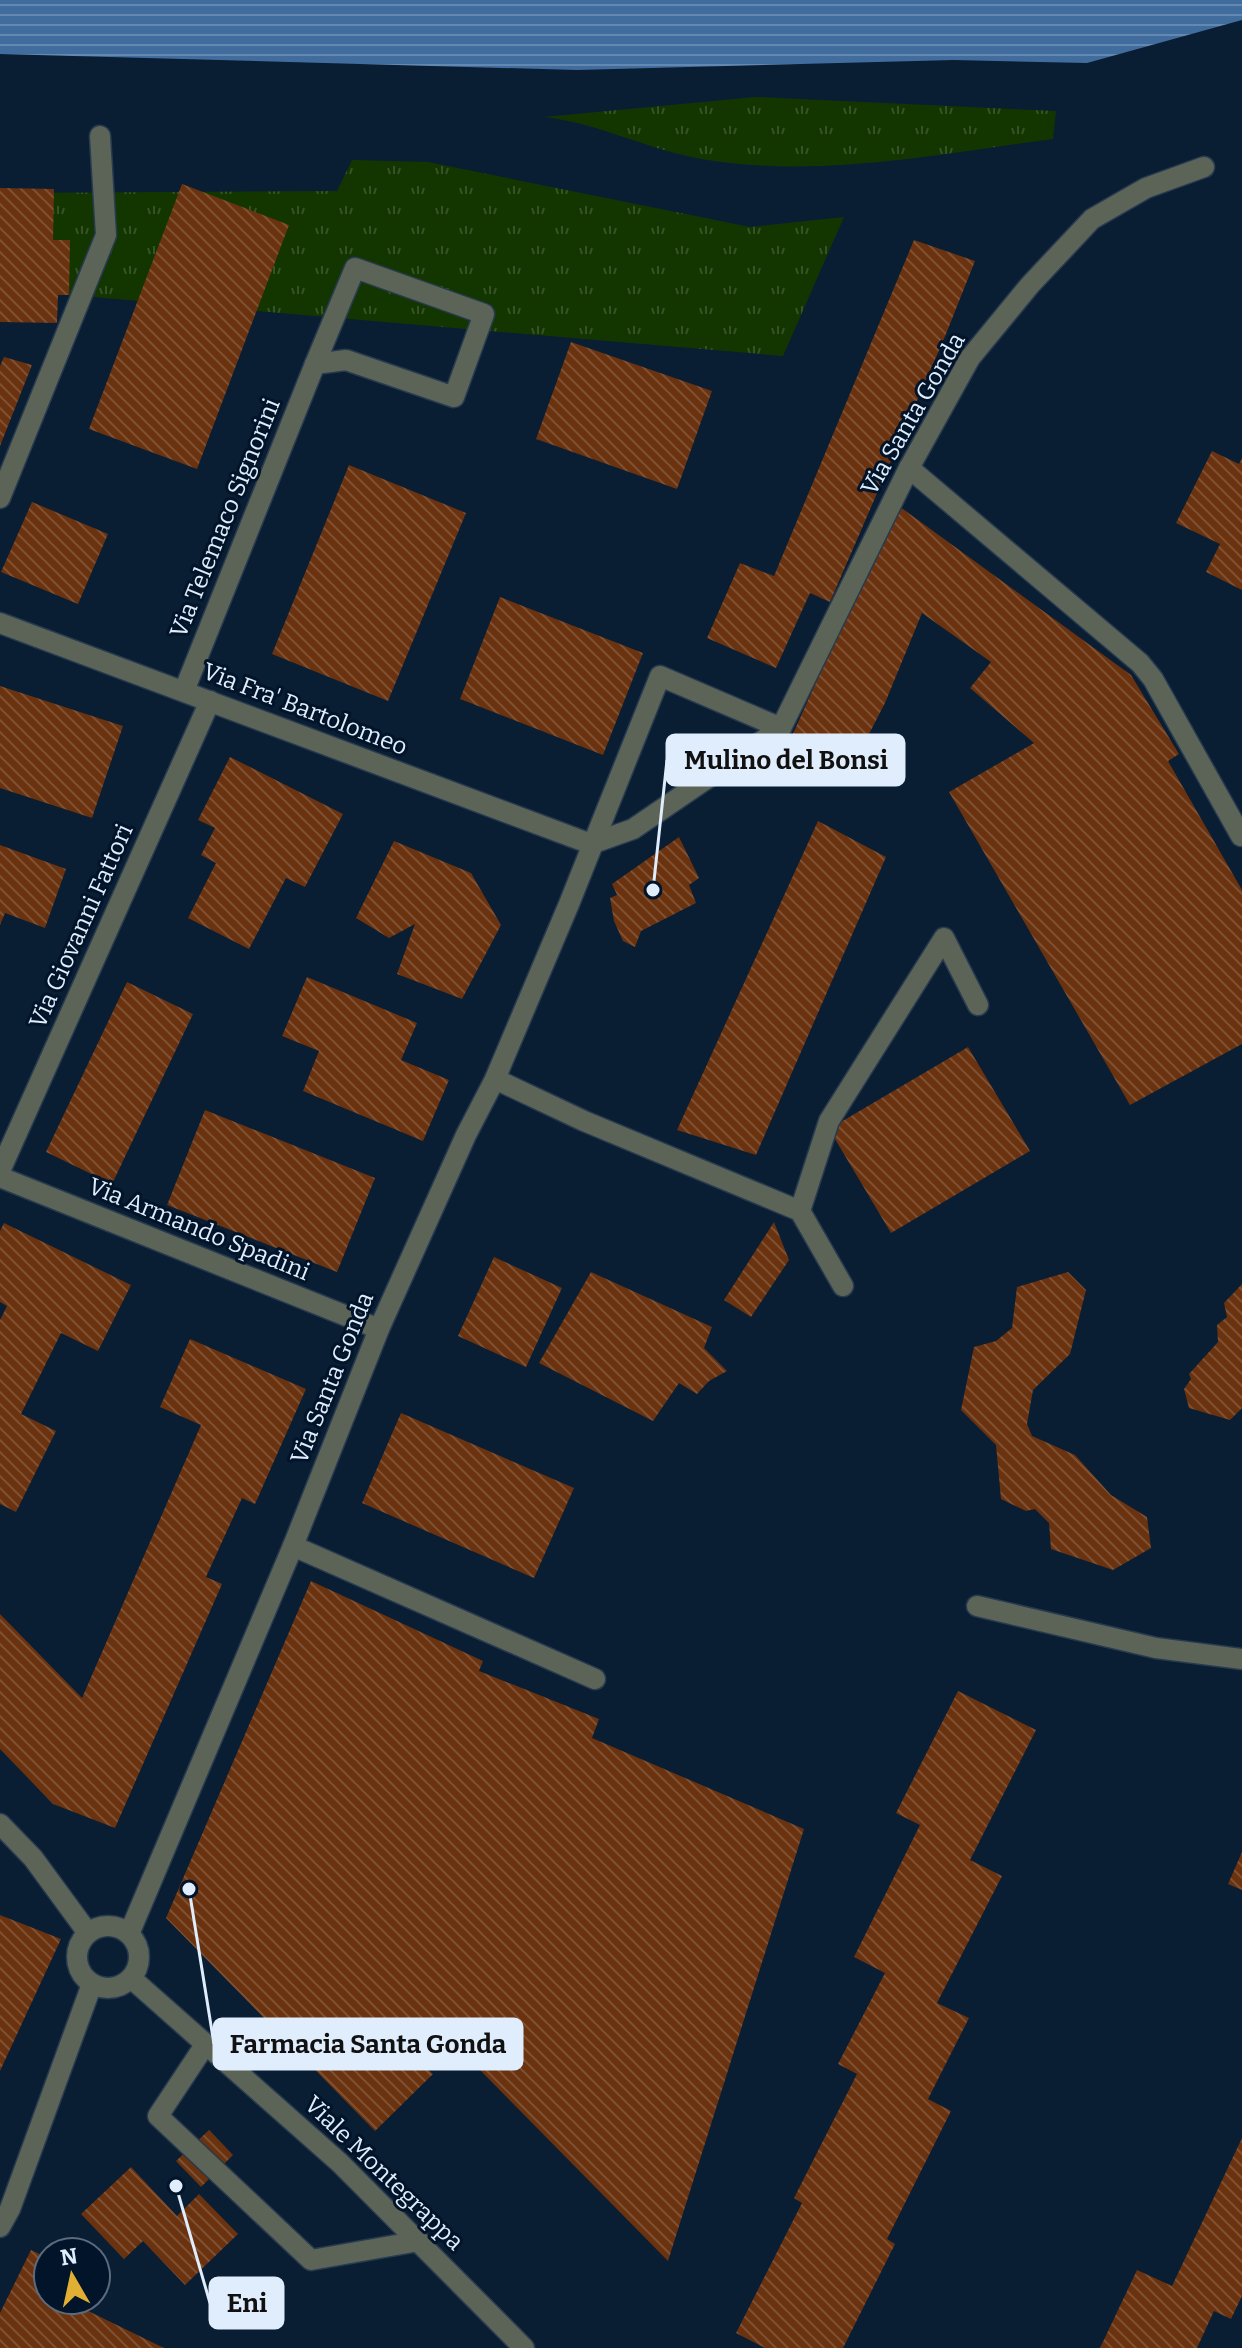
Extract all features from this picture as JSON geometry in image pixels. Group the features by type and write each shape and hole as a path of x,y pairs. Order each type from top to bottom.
{"street":[{"path":"0,498 106,235 100,136"},
{"name":"Via Santa Gonda","path":"591,844 633,829 781,728 909,468 970,358 1030,285 1092,219 1146,188 1204,167"},
{"name":"Via Telemaco Signorini","path":"184,691 315,364 355,268 484,314 454,397 346,360 315,364"},
{"path":"909,468 1140,663 1153,679 1241,836"},
{"name":"Via Fra' Bartolomeo","path":"0,623 591,844"},
{"name":"Via Santa Gonda","path":"129,1934 293,1546 379,1329 466,1135 495,1079 660,676 781,728"},
{"name":"Via Giovanni Fattori","path":"0,1174 210,701"},
{"path":"800,1211 829,1121 944,938 978,1005"},
{"path":"495,1079 584,1121 800,1211 843,1286"},
{"name":"Via Armando Spadini","path":"0,1174 379,1329"},
{"path":"293,1546 595,1679"},
{"path":"977,1606 1156,1648 1242,1659"},
{"path":"0,1824 33,1858 88,1933"},
{"path":"113,1926 129,1934 135,1942 139,1960 131,1978 113,1987 92,1984 80,1969 77,1959 81,1940 95,1928 113,1926"},
{"name":"Viale Montegrappa","path":"131,1978 340,2163 524,2348"},
{"path":"3,2213 92,1984"},
{"path":"205,2045 158,2116 311,2260 419,2241"}],"green space":[{"path":"756,97 1056,111 1053,139 878,162 790,166 702,159 584,125 544,117"},
{"path":"352,160 428,162 750,227 844,217 783,356 0,289 0,193 337,191"}],"water":[{"path":"0,0 1242,0 1242,20 1087,63 954,60 577,70 0,54"}],"building":[{"path":"182,184 289,225 197,469 89,429"},
{"path":"0,188 54,189 53,240 70,240 69,295 58,295 57,323 0,322"},
{"path":"914,240 975,261 830,602 810,593 776,668 707,638 740,563 774,576"},
{"path":"571,342 712,391 677,489 536,439"},
{"path":"4,357 32,365 0,446 0,366"},
{"path":"1212,451 1239,464 1242,458 1242,590 1206,572 1220,544 1176,523"},
{"path":"349,465 466,513 388,701 272,654"},
{"path":"32,502 108,534 78,604 1,572"},
{"path":"896,504 1131,675 1179,754 1168,761 1242,890 1242,1044 1130,1105 949,792 1034,743 970,688 991,662 922,613 885,703 848,775 787,747"},
{"path":"500,597 643,653 603,755 460,699"},
{"path":"0,686 123,726 92,818 0,788"},
{"path":"230,757 343,814 305,887 286,878 249,949 188,918 216,863 201,855 215,828 198,820"},
{"path":"818,821 886,857 756,1155 677,1130"},
{"path":"679,837 699,878 689,885 696,903 641,931 635,947 623,941 614,921 610,898 617,895 612,884"},
{"path":"394,841 471,873 501,925 462,999 397,974 415,924 389,938 356,918"},
{"path":"0,845 66,869 45,928 5,913 0,925"},
{"path":"307,977 417,1023 401,1060 449,1080 423,1141 303,1091 319,1051 282,1036"},
{"path":"127,982 193,1014 112,1184 46,1152"},
{"path":"968,1047 1030,1151 891,1233 829,1129"},
{"path":"205,1110 375,1178 337,1272 167,1205"},
{"path":"774,1222 789,1260 751,1317 724,1300"},
{"path":"4,1223 131,1285 98,1351 61,1333 21,1414 56,1431 16,1512 0,1504 0,1320 7,1306 0,1302 0,1231"},
{"path":"494,1257 562,1288 526,1367 458,1336"},
{"path":"591,1272 712,1327 704,1348 727,1371 709,1381 697,1394 679,1383 653,1421 539,1363"},
{"path":"1068,1272 1086,1290 1070,1354 1033,1390 1027,1424 1032,1436 1075,1455 1111,1495 1147,1517 1151,1548 1113,1570 1051,1549 1049,1523 1035,1509 1026,1511 1001,1499 996,1445 961,1410 974,1347 996,1341 1012,1328 1017,1287"},
{"path":"1242,1284 1242,1408 1230,1420 1189,1408 1184,1389 1191,1379 1189,1374 1218,1342 1217,1325 1227,1317 1224,1303"},
{"path":"190,1339 306,1389 255,1504 242,1498 206,1577 222,1584 115,1828 53,1804 0,1749 0,1614 82,1698 201,1425 160,1407"},
{"path":"401,1413 574,1488 534,1578 362,1503"},
{"path":"311,1581 483,1661 479,1671 599,1719 592,1738 804,1829 668,2261 480,2070 414,2057 433,2074 375,2131 166,1918"},
{"path":"958,1691 1036,1730 970,1860 1002,1876 937,2003 969,2018 928,2099 951,2111 887,2239 895,2244 843,2348 765,2348 736,2333 802,2203 794,2198 857,2074 838,2064 885,1973 854,1957 920,1825 896,1813"},
{"path":"1242,1852 1242,1890 1228,1884"},
{"path":"0,1915 61,1939 0,2071"},
{"path":"209,2130 233,2155 201,2187 176,2161"},
{"path":"1242,2138 1242,2296 1231,2319 1214,2311 1197,2348 1100,2348 1137,2270 1172,2286"},
{"path":"131,2167 177,2216 199,2194 238,2234 185,2285 143,2241 124,2259 112,2246 112,2236 102,2236 81,2214"},
{"path":"31,2250 32,2316 98,2316 164,2348 0,2348 0,2313"}],"place":[{"name":"Mulino del Bonsi","path":"653,890"},
{"name":"Farmacia Santa Gonda","path":"189,1889"},
{"name":"Eni","path":"176,2186"}]}
